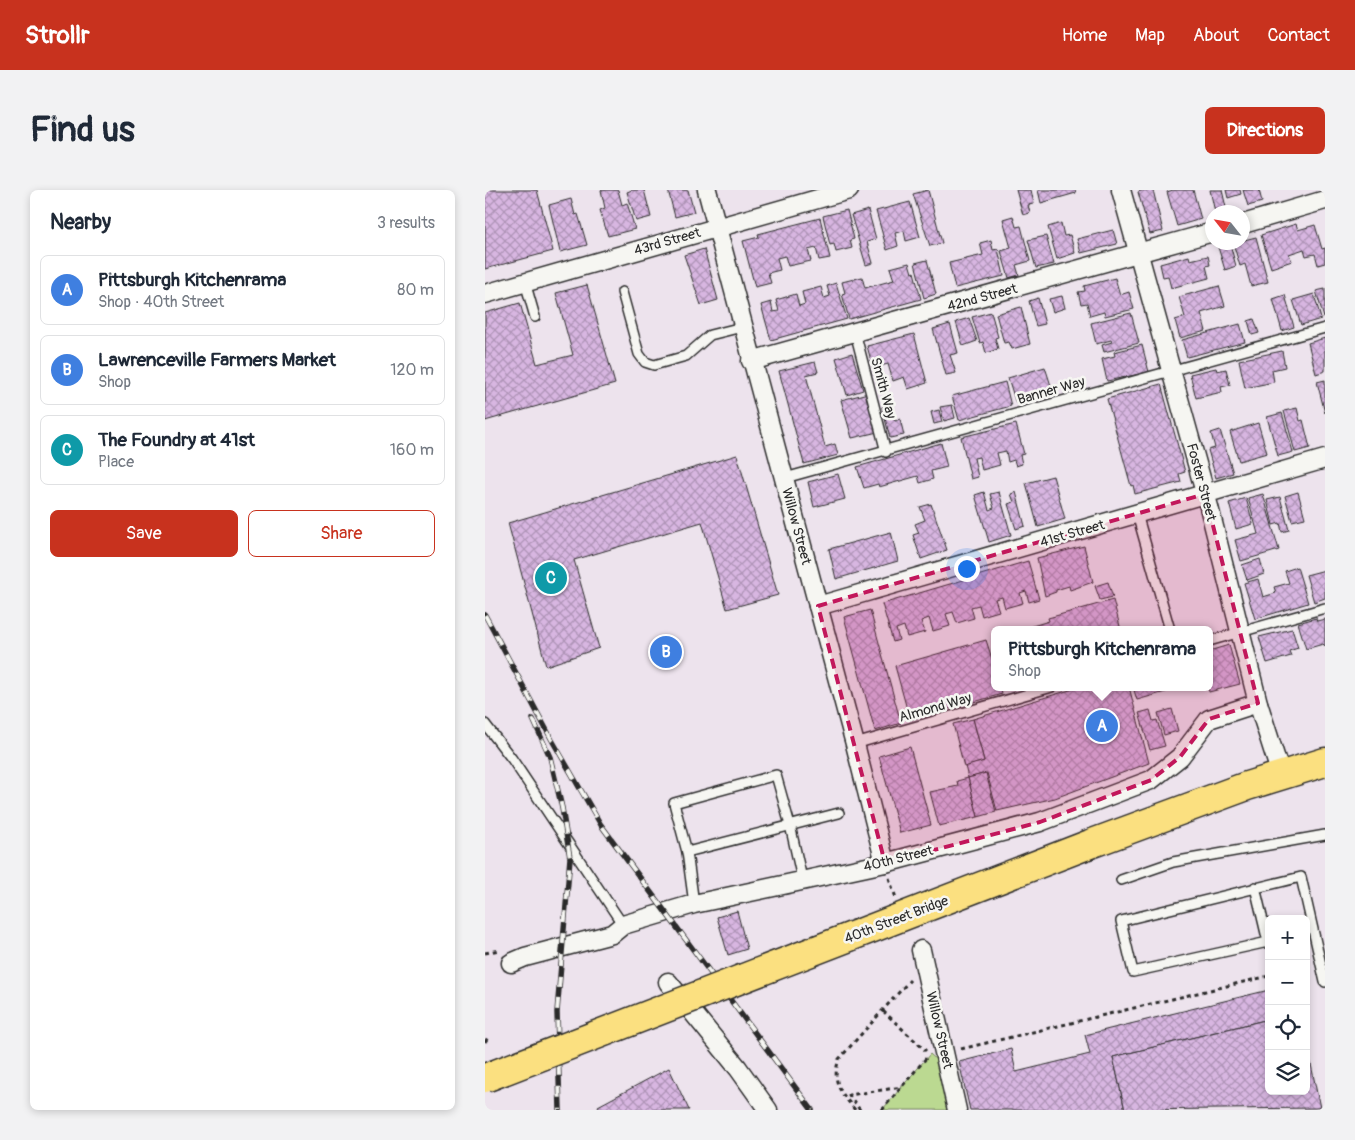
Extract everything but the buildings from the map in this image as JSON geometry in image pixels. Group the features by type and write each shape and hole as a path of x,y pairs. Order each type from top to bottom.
{"main road":[{"name":"40th Street Bridge","path":"485,1078 1090,844 1281,774 1317,765"}],"street":[{"name":"Willow Street","path":"707,190 751,361 785,478 885,863"},
{"name":"43rd Street","path":"485,294 717,226 849,190"},
{"name":"Foster Street","path":"1121,190 1205,494 1259,704 1281,774"},
{"path":"1250,222 1325,200"},
{"name":"42nd Street","path":"751,361 1205,234"},
{"name":"41st Street","path":"818,606 1325,459"},
{"name":"40th Street","path":"511,963 525,957 612,934 623,925 694,904 802,879 885,863 1040,822 1151,780 1180,757 1209,719 1259,704"},
{"name":"Willow Street","path":"921,950 957,1110"},
{"path":"668,982 768,1110"}],"lane":[{"path":"525,282 535,317"},
{"path":"622,292 639,354 645,362 654,365 686,356 710,335 742,327"},
{"name":"Banner Way","path":"785,478 887,452 1170,370 1325,328"},
{"name":"Smith Way","path":"855,332 887,452"},
{"path":"1137,514 1169,626"},
{"path":"1213,641 1325,608"},
{"name":"Almond Way","path":"855,744 1038,691"},
{"path":"485,724 512,759 623,925"},
{"path":"694,904 687,852 674,803 776,775 802,879"},
{"path":"687,852 839,813"},
{"path":"1121,880 1173,862 1325,835"},
{"path":"1255,887 1268,942 1133,972 1121,920 1255,887 1301,876 1325,982"}],"path":[{"path":"855,1110 836,1084 836,1068 839,1060 909,983 912,975"},
{"path":"954,1050 1265,977"},
{"path":"882,1110 930,1054 883,1011"},
{"path":"485,1042 489,1036"},
{"path":"859,1110 849,1095 903,1087"}],"highlighted area":[{"path":"1205,494 1258,703 1209,719 1180,757 1151,780 1040,822 885,863 818,606"}],"green space":[{"path":"930,1054 941,1064 951,1110 882,1110"}],"railway":[{"path":"485,615 552,740 601,825 812,1110"},
{"path":"533,719 550,757 562,808 570,858 557,1012 560,1110"}],"place":[{"name":"The Foundry at 41st","path":"551,578"},
{"name":"Lawrenceville Farmers Market","path":"666,652"},
{"name":"Pittsburgh Kitchenrama","path":"1102,726"}]}
